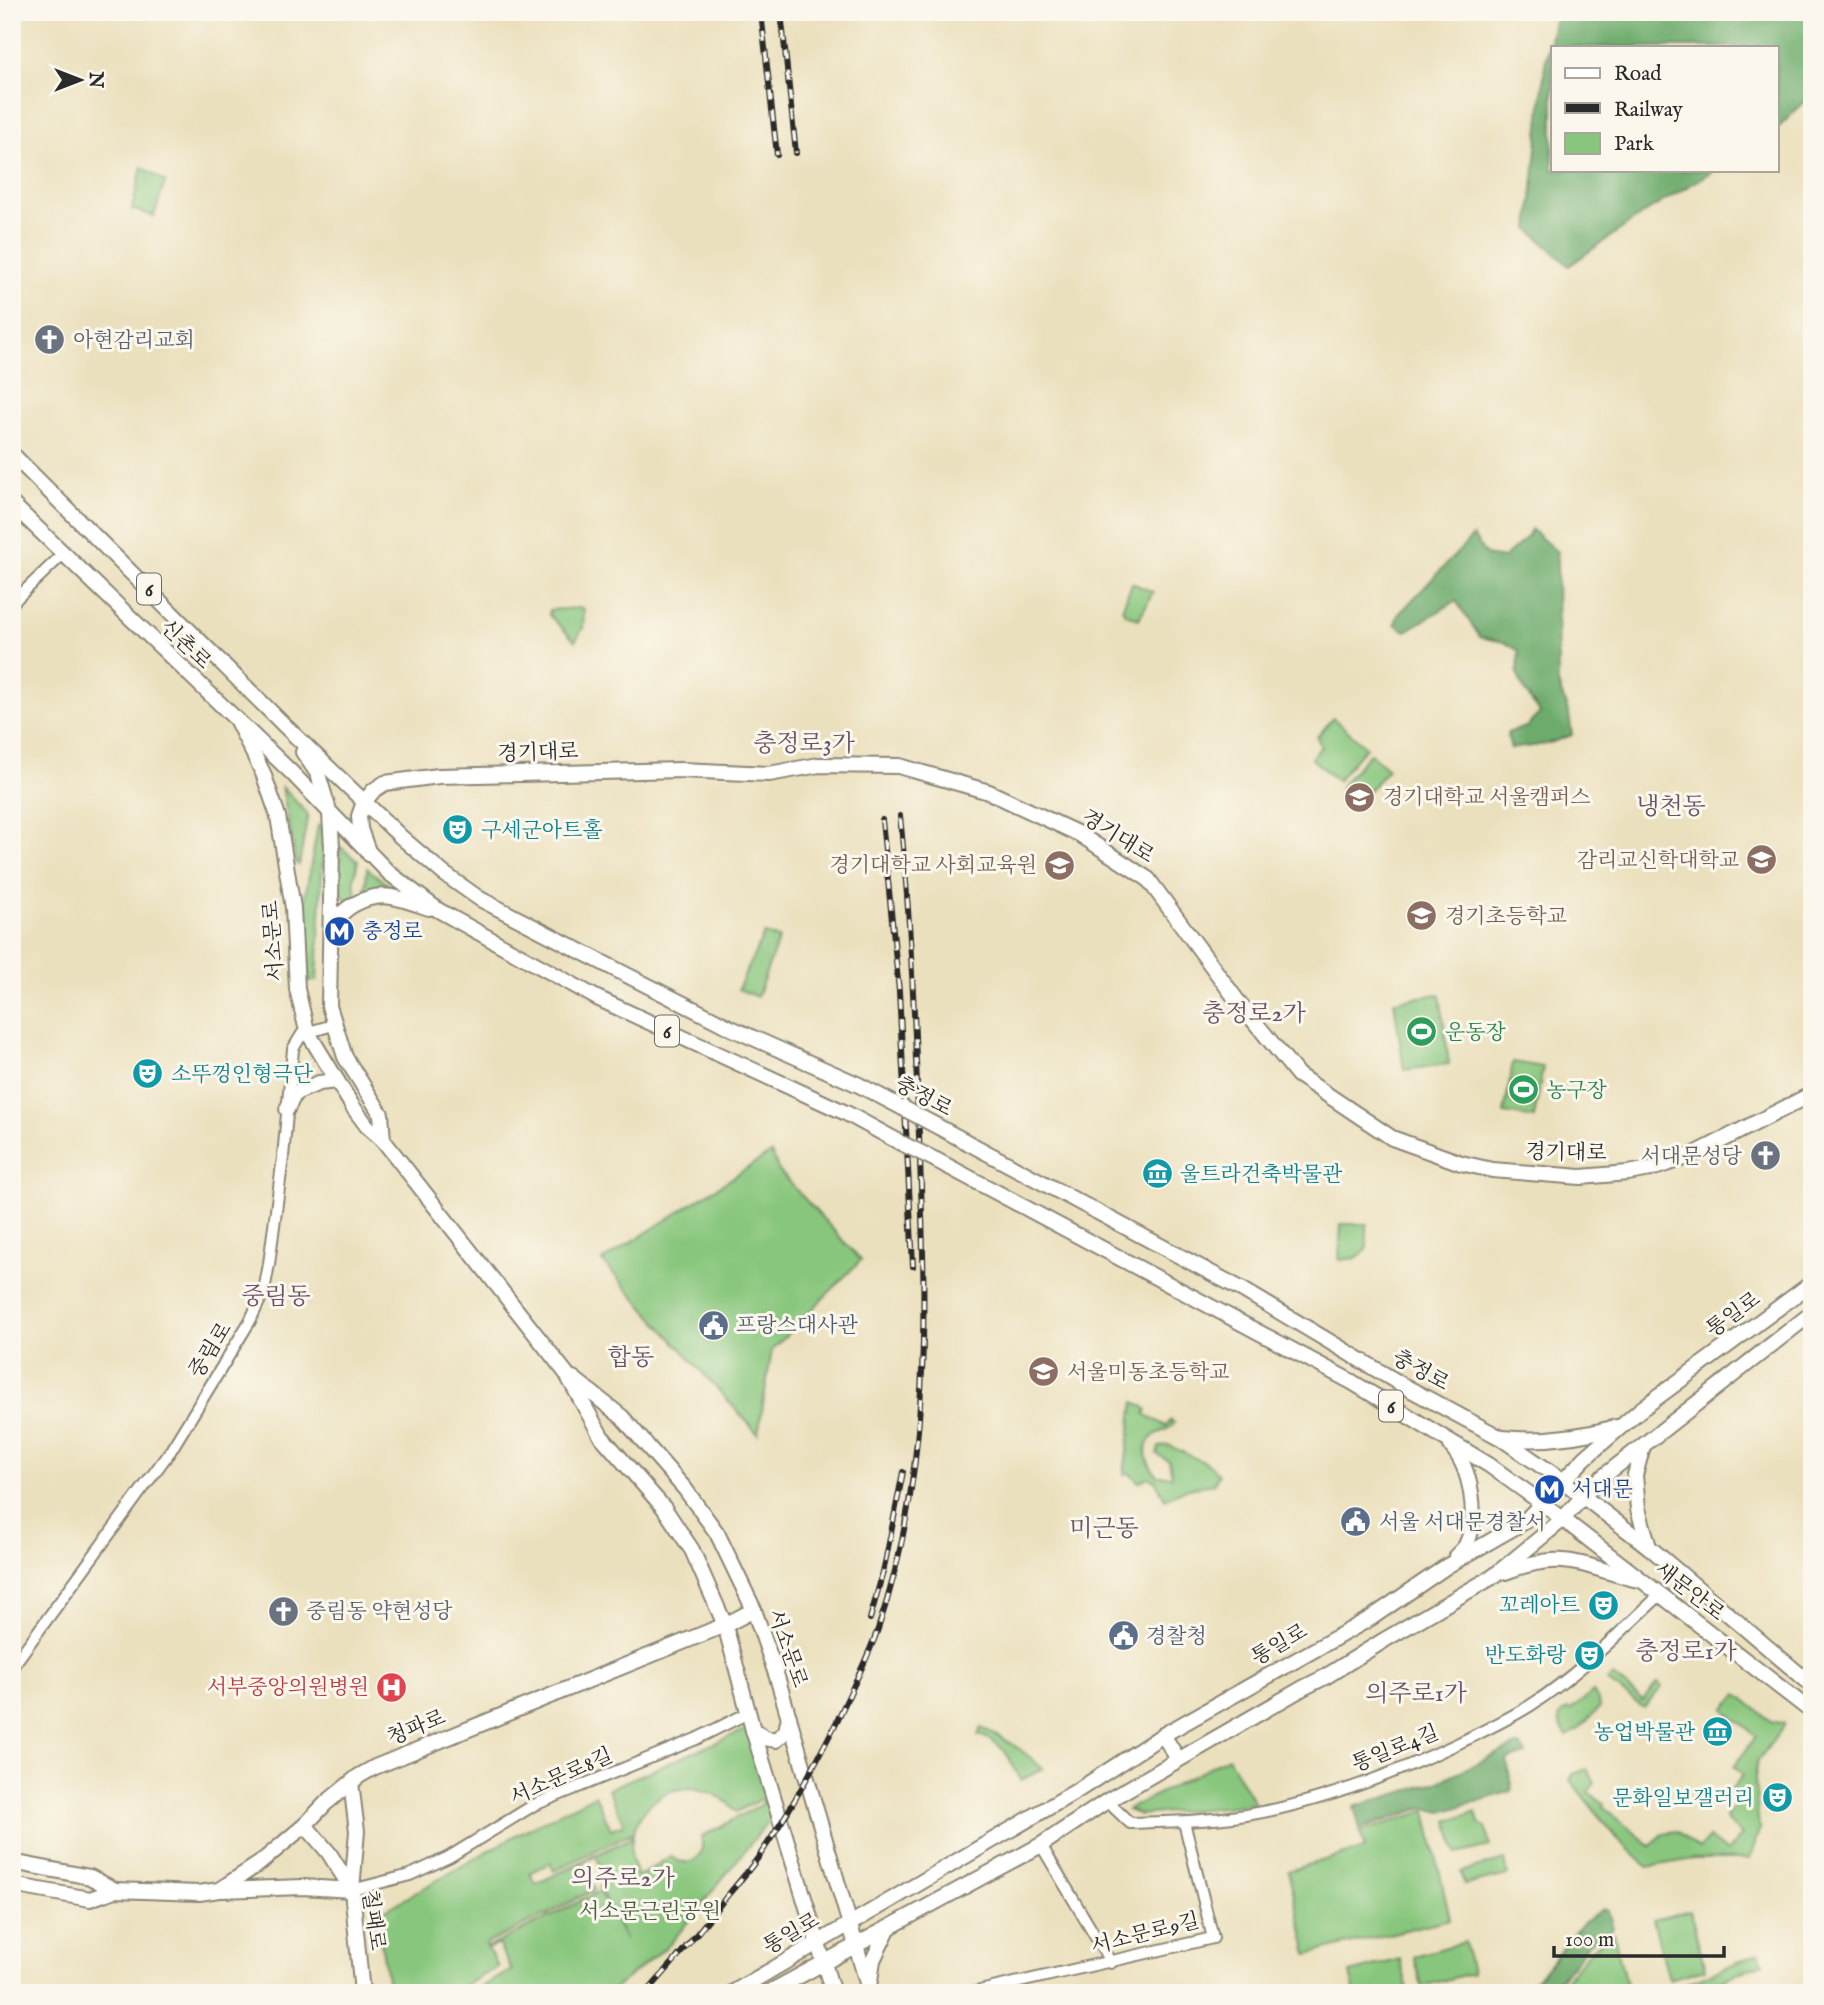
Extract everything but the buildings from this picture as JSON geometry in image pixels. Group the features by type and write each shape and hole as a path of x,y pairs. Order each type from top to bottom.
{"main road":[{"name":"신촌로","path":"12,454 285,726"},
{"name":"신촌로","path":"12,504 291,772 330,814"},
{"name":"서소문로","path":"238,723 263,773 278,816 293,908 297,989 307,1031 367,1126 383,1140 566,1373 601,1436 664,1508 692,1550 725,1625 748,1713 833,1993"},
{"name":"충정로","path":"285,726 443,873 480,899 731,1028 859,1085 1243,1290 1396,1381 1500,1438 1563,1481"},
{"name":"서소문로","path":"285,726 318,774 330,814 332,847 328,1006 345,1057 381,1114 383,1140"},
{"name":"경기대로","path":"364,802 374,790 385,783 439,776 681,770 769,774 819,765 899,766 989,792 1079,834 1148,879 1236,999 1298,1075 1392,1138 1461,1163 1492,1170 1581,1177 1651,1169 1693,1155 1812,1094"},
{"path":"364,802 359,816 360,829 369,854"},
{"name":"6","path":"330,814 389,873 438,910 597,998 846,1113 1352,1382 1489,1465 1542,1503"},
{"path":"328,956 333,925 348,908 362,901 392,897 438,910"},
{"path":"287,1110 295,1093 319,1083 337,1081"},
{"name":"통일로","path":"732,1993 1080,1789 1163,1735 1371,1618 1447,1566 1524,1522 1585,1458 1621,1426 1662,1392 1812,1283"},
{"name":"통일로","path":"768,1993 1041,1845 1107,1801 1325,1677 1494,1576 1562,1520 1595,1483 1812,1313"},
{"name":"서소문로","path":"566,1373 622,1417 685,1489 717,1533 754,1611 789,1716 870,1991"},
{"path":"1500,1438 1535,1440 1594,1433 1621,1426"},
{"path":"1443,1438 1463,1463 1472,1503 1467,1545 1447,1566"},
{"path":"1643,1446 1635,1475 1638,1509 1648,1547"},
{"name":"새문안로","path":"1563,1481 1648,1547 1812,1685"},
{"name":"새문안로","path":"1542,1503 1812,1712"},
{"path":"1494,1576 1534,1563 1564,1560 1643,1581"},
{"name":"청파로","path":"12,1885 90,1899 115,1890 200,1893 219,1890 260,1863 305,1825 326,1803 375,1767 754,1611"},
{"path":"753,1730 765,1738 776,1740 786,1731 789,1716"},
{"path":"1163,1735 1178,1759"},
{"path":"219,1890 303,1887 352,1890 357,1831 351,1783"},
{"name":"칠패로","path":"305,1825 329,1853 352,1890 362,1993"},
{"name":"청파로","path":"12,1862 90,1877 115,1890"},
{"path":"870,1991 873,1960 888,1929"}],"street":[{"path":"12,603 63,554"},
{"path":"307,1031 333,1025"},
{"name":"중림로","path":"12,1667 171,1450 250,1321 264,1291 284,1157 293,1049 298,1037 307,1031"},
{"name":"통일로4길","path":"1107,1801 1130,1823 1184,1822 1247,1815 1291,1805 1385,1776 1437,1754 1532,1705 1579,1669 1660,1595"},
{"name":"서소문로8길","path":"352,1890 410,1875 449,1857 534,1805 696,1739 748,1713"},
{"name":"서소문로9길","path":"971,1993 1213,1938 1184,1822"},
{"path":"1041,1845 1111,1963"}],"green space":[{"path":"1556,12 1812,12 1812,94 1778,128 1778,46 1551,46 1551,172 1712,172 1641,215 1569,266 1529,229 1545,64"},
{"path":"142,167 165,182 154,216 132,209"},
{"path":"1531,529 1557,552 1558,684 1569,714 1572,735 1547,744 1511,749 1507,733 1526,727 1540,713 1525,692 1517,673 1519,651 1504,642 1480,637 1456,601 1406,631 1395,624 1398,615 1473,536 1486,555 1504,558 1527,537"},
{"path":"1132,583 1153,592 1139,619 1126,614 1122,609"},
{"path":"584,609 583,628 575,641 549,615 549,610"},
{"path":"1333,718 1366,747 1337,781 1311,758 1321,747 1317,737"},
{"path":"1370,753 1388,769 1358,803 1340,787"},
{"path":"282,787 308,814 299,865 296,863"},
{"path":"318,825 322,826 324,831 317,981 308,981 304,903"},
{"path":"339,846 358,861 354,879 356,897 347,900 341,893"},
{"path":"367,868 390,886 390,892 365,894"},
{"path":"764,934 779,938 757,997 738,989"},
{"name":"운동장","path":"1440,994 1449,1064 1404,1070 1394,1001"},
{"name":"농구장","path":"1513,1062 1543,1067 1534,1118 1504,1113"},
{"path":"771,1153 779,1171 861,1260 772,1350 758,1434 602,1261"},
{"path":"1341,1224 1367,1224 1367,1250 1356,1258 1339,1260"},
{"path":"1134,1402 1147,1410 1145,1414 1166,1426 1171,1420 1174,1423 1155,1435 1147,1444 1146,1456 1158,1476 1172,1476 1169,1461 1157,1454 1159,1447 1168,1445 1212,1466 1218,1475 1214,1484 1188,1488 1165,1499 1155,1480 1148,1477 1139,1482 1129,1473 1124,1474"},
{"path":"1613,1676 1643,1701 1657,1683 1662,1687 1644,1708 1607,1681"},
{"path":"1593,1692 1599,1708 1579,1729 1567,1736 1560,1725 1561,1714 1571,1710"},
{"path":"1738,1694 1772,1722 1784,1723 1757,1762 1755,1778 1759,1830 1750,1859 1694,1859 1647,1867 1616,1837 1570,1780 1573,1774 1587,1769 1595,1783 1588,1792 1651,1846 1664,1833 1677,1831 1699,1849 1709,1838 1727,1852 1742,1835 1726,1817 1739,1801 1730,1791 1743,1775 1734,1767 1756,1736 1724,1709"},
{"path":"981,1728 1014,1745 1043,1769 1021,1780 1000,1746 978,1735"},
{"name":"서소문근린공원","path":"747,1729 774,1814 670,1944 609,1993 470,1993 512,1970 498,1944 488,1949 498,1967 450,1993 389,1993 377,1915 516,1835 595,1795 611,1829 624,1824 608,1789","holes":["693,1788 700,1790 727,1802 736,1812 761,1799 764,1803 701,1837 702,1851 695,1860 683,1862 671,1856 638,1877 631,1852 635,1827 649,1805 671,1791","631,1833 631,1838 536,1884 530,1873 550,1863 554,1871","596,1856 608,1882 599,1887 625,1939 599,1891 550,1917 548,1914 595,1889 582,1863","547,1914 549,1917 487,1948 486,1944"]},
{"path":"1520,1745 1526,1754 1507,1760 1512,1791 1442,1812 1426,1808 1416,1810 1360,1829 1354,1807 1439,1781"},
{"path":"1228,1757 1255,1804 1140,1815 1127,1810"},
{"path":"1426,1811 1450,1919 1308,1954 1288,1871 1365,1848 1360,1832"},
{"path":"1476,1812 1479,1823 1486,1828 1490,1846 1457,1854 1448,1821"},
{"path":"1505,1860 1508,1875 1464,1885 1461,1872"},
{"path":"1604,1908 1608,1910 1613,1928 1611,1930 1591,1942 1554,1984 1540,1991 1518,1993 1537,1979 1583,1923"},
{"path":"1690,1910 1705,1969 1669,1979 1653,1920"},
{"path":"1614,1934 1628,1993 1552,1993 1595,1947"},
{"path":"1465,1942 1472,1973 1422,1986 1414,1956"},
{"path":"1759,1953 1763,1963 1691,1993 1664,1993"},
{"path":"1400,1959 1408,1990 1397,1993 1355,1993 1350,1973"}],"railway":[{"path":"761,12 777,155"},
{"path":"781,12 796,153"},
{"path":"646,1993 750,1869 792,1804 837,1721 869,1652 896,1569 917,1447 923,1323 914,1016 900,816"},
{"path":"882,820 899,991 913,1266"},
{"path":"870,1619 884,1568 903,1472"}],"place":[{"name":"아현감리교회","path":"50,340"},
{"name":"경기대학교 서울캠퍼스","path":"1360,797"},
{"name":"구세군아트홀","path":"458,830"},
{"name":"감리교신학대학교","path":"1762,860"},
{"name":"경기대학교 사회교육원","path":"1060,865"},
{"name":"경기초등학교","path":"1422,916"},
{"name":"충정로","path":"339,931"},
{"name":"운동장","path":"1422,1032"},
{"name":"소뚜껑인형극단","path":"148,1074"},
{"name":"농구장","path":"1523,1090"},
{"name":"서대문성당","path":"1765,1156"},
{"name":"울트라건축박물관","path":"1157,1174"},
{"name":"프랑스대사관","path":"713,1325"},
{"name":"서울미동초등학교","path":"1044,1372"},
{"name":"서대문","path":"1549,1489"},
{"name":"서울 서대문경찰서","path":"1356,1522"},
{"name":"꼬레아트","path":"1603,1605"},
{"name":"중림동 약현성당","path":"283,1611"},
{"name":"경찰청","path":"1123,1636"},
{"name":"반도화랑","path":"1589,1655"},
{"name":"서부중앙의원병원","path":"392,1687"},
{"name":"농업박물관","path":"1718,1732"},
{"name":"문화일보갤러리","path":"1777,1798"}],"district":[{"name":"충정로3가","path":"804,743"},
{"name":"냉천동","path":"1671,806"},
{"name":"충정로2가","path":"1254,1013"},
{"name":"중림동","path":"276,1296"},
{"name":"합동","path":"631,1357"},
{"name":"미근동","path":"1104,1528"},
{"name":"충정로1가","path":"1686,1651"},
{"name":"의주로1가","path":"1416,1693"},
{"name":"의주로2가","path":"623,1878"}]}
